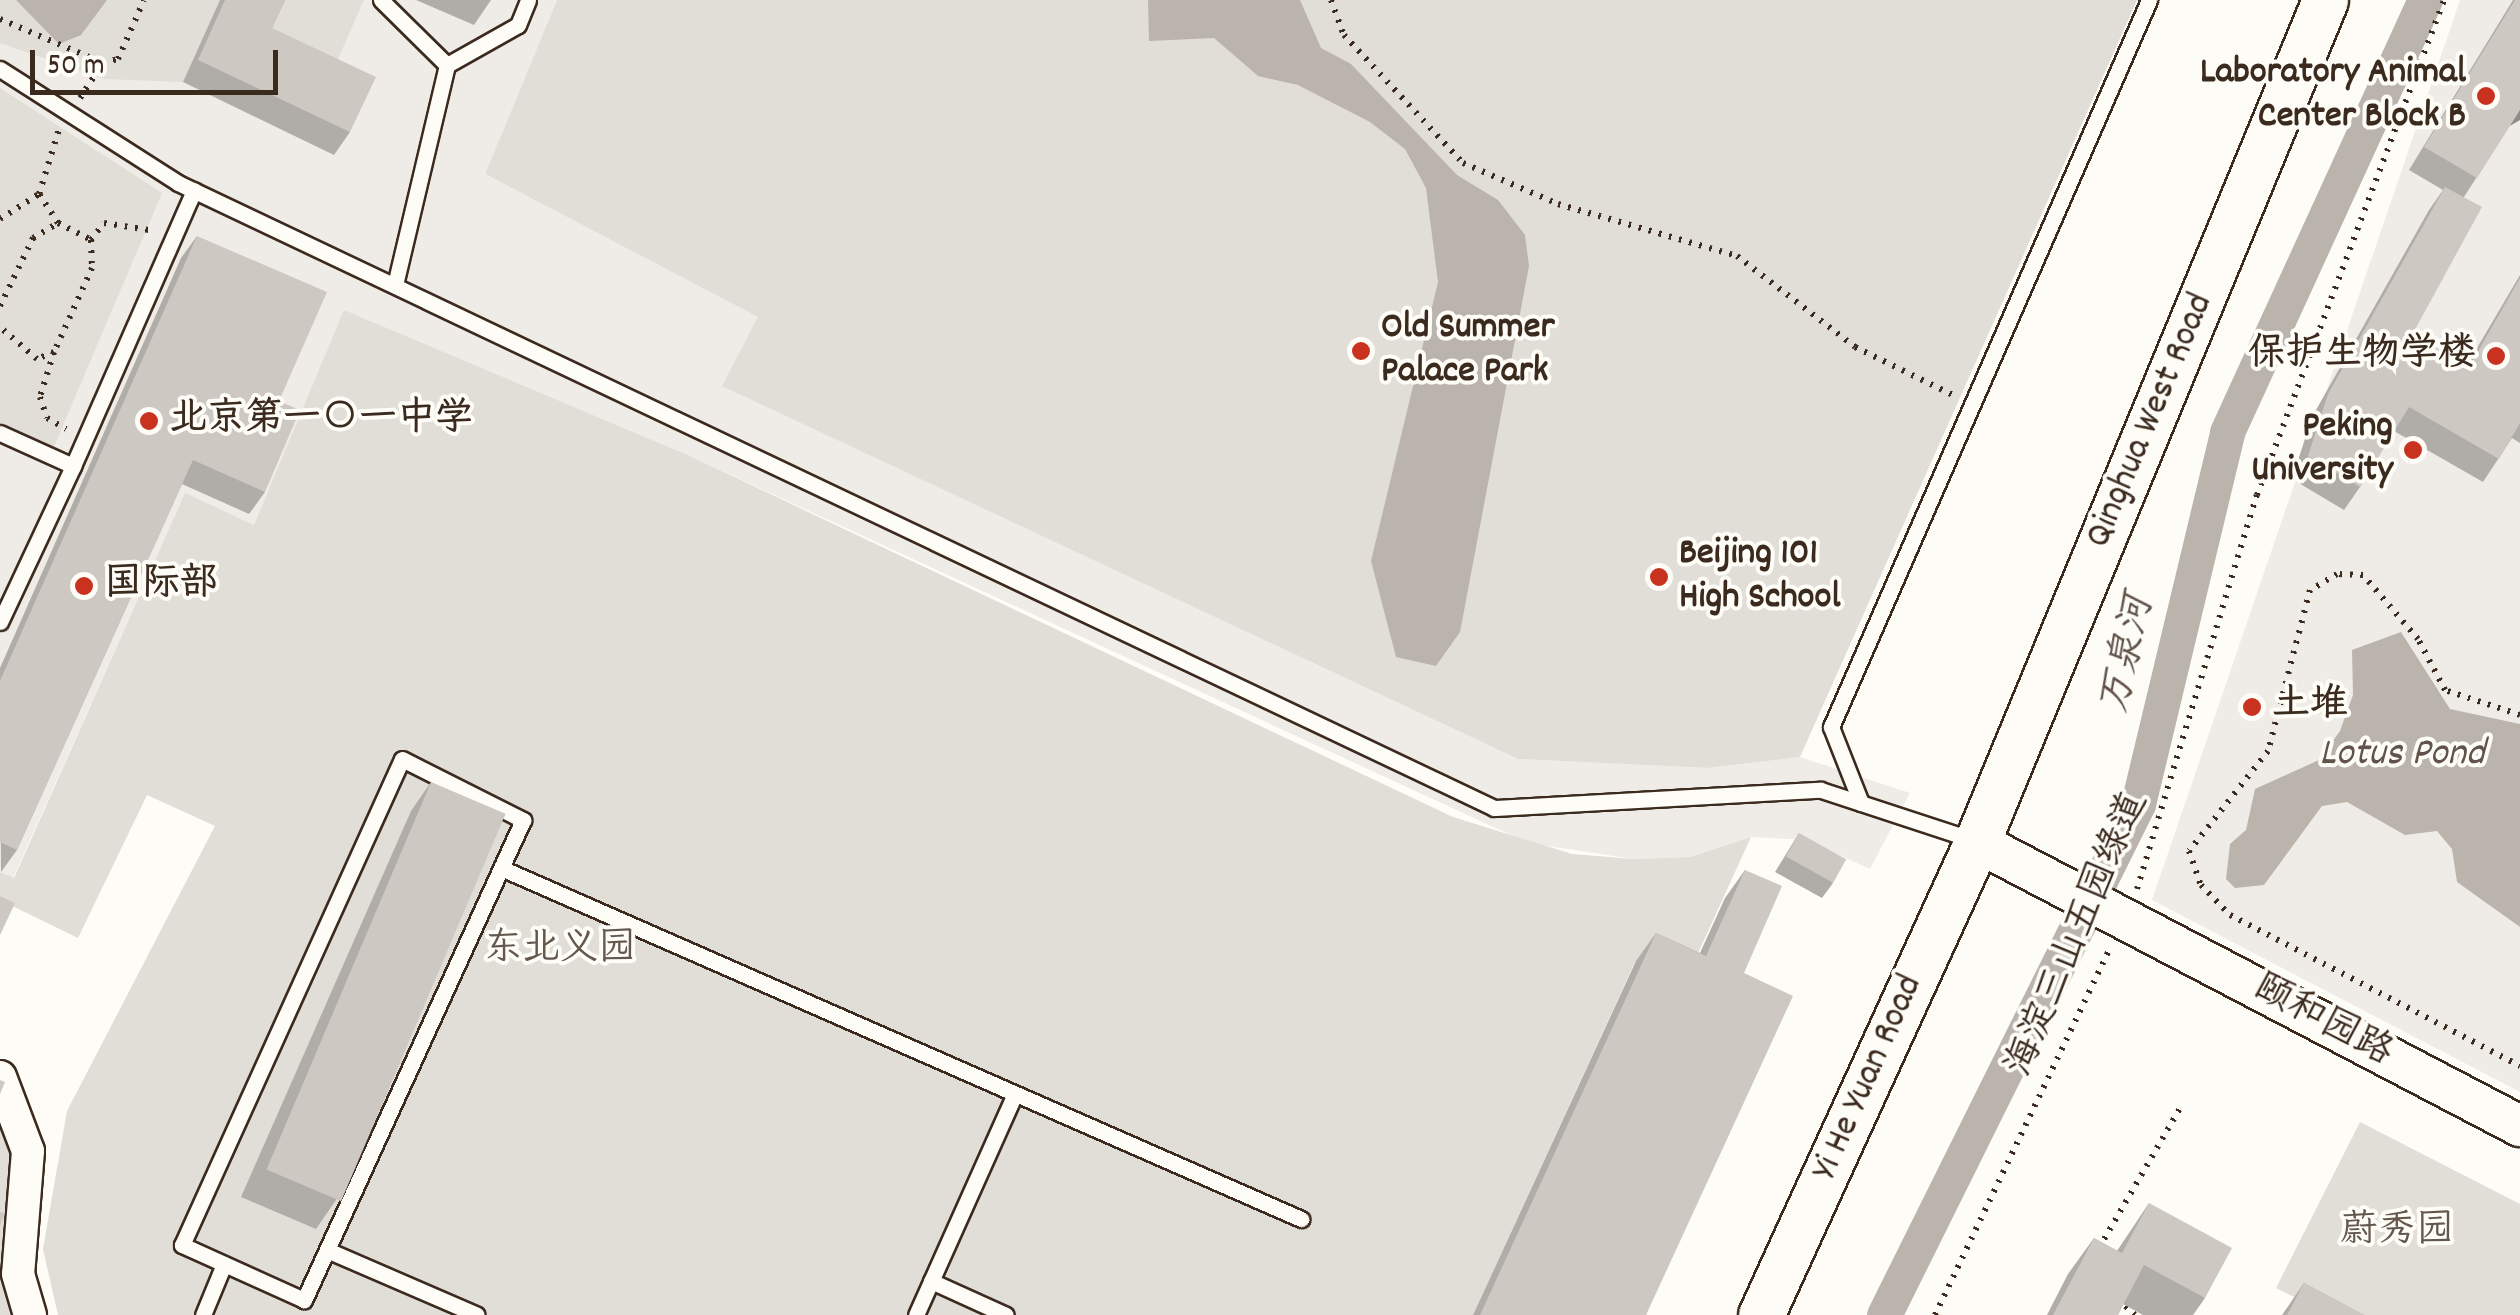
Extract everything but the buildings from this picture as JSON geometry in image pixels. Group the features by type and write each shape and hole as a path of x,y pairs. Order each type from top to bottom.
{"main road":[{"name":"Qinghua West Road","path":"1977,842 2325,0"},
{"name":"Yi He Yuan Road","path":"1761,1315 1977,842"}],"street":[{"name":"颐和园路","path":"1977,842 2520,1126"},
{"path":"0,1076 28,1150 18,1274 30,1315"}],"lane":[{"path":"381,0 447,65"},
{"path":"395,286 447,65 518,25 528,0"},
{"path":"1861,804 1831,727 2150,0"},
{"path":"0,69 194,190 1494,808 1821,790 1977,842"},
{"path":"0,622 194,190"},
{"path":"0,433 73,466"},
{"path":"402,759 523,820 327,1250 304,1300 182,1246 402,759"},
{"path":"501,868 1301,1219"},
{"path":"916,1315 1015,1094"},
{"path":"327,1250 477,1315"},
{"path":"203,1315 224,1264"},
{"path":"931,1282 1006,1315"}],"path":[{"path":"0,20 102,63 118,59 144,0"},
{"path":"1332,0 1344,35 1462,163 1558,204 1737,256 1855,348 1972,404"},
{"name":"海淀三山五园绿道","path":"1935,1315 2125,918 2256,495 2444,0"},
{"path":"0,220 39,194 51,141 102,63"},
{"path":"39,194 58,224 91,240"},
{"path":"84,440 43,408 54,352 92,268 91,240 104,223 172,239"},
{"path":"0,306 34,238 58,224"},
{"path":"0,327 37,359 54,352"},
{"path":"2520,715 2445,690 2418,639 2363,575 2336,574 2310,590 2268,751 2190,852 2200,884 2243,924 2520,1066"},
{"path":"2096,1254 2180,1108"},
{"path":"2111,1292 2135,1315"}],"shaded area":[{"name":"北京第一〇一中学","path":"0,0 557,0 485,174 759,317 723,386 1518,759 1708,768 1800,757 1910,793 1870,869 1807,840 1751,837 1690,857 1634,859 1528,843 692,457 254,525 185,494 13,878 0,872"},
{"name":"Peking University","path":"2460,0 2520,0 2520,1092 2152,900"}],"green space":[{"path":"0,0 364,0 327,84 209,28 183,82 104,79 0,43"},
{"name":"Old Summer Palace Park","path":"557,0 2137,0 1800,757 1708,768 1518,759 722,386 758,317 485,174"},
{"path":"0,88 162,193 50,456 0,433"},
{"name":"东北义园","path":"344,310 692,457 1453,817 1572,854 1634,859 1690,857 1751,837 1684,984 1635,962 1473,1315 58,1315 43,1249 67,1111 215,826 147,795 78,938 0,900 0,872 14,878 185,493 254,525"},
{"path":"0,1077 9,1083 30,1315 0,1315"},
{"name":"蔚秀园","path":"2360,1122 2520,1204 2520,1315 2330,1315 2276,1288"}],"water":[{"path":"16,0 107,0 81,35 59,44"},
{"path":"1148,0 1300,0 1321,48 1351,64 1457,175 1498,200 1525,235 1529,266 1460,632 1436,666 1396,657 1371,561 1438,282 1426,188 1405,149 1370,122 1298,85 1258,76 1214,38 1149,41"},
{"name":"Lotus Pond","path":"2401,632 2450,709 2520,724 2520,927 2457,882 2452,849 2437,831 2405,835 2347,802 2322,806 2264,885 2235,888 2226,879 2230,844 2246,830 2255,789 2319,760 2340,731 2353,695 2352,650"}],"waterway":[{"name":"万泉河","path":"1884,1315 2138,804 2227,432 2425,0"}],"place":[{"name":"Laboratory Animal Center Block B","path":"2486,96"},
{"name":"Old Summer Palace Park","path":"1361,351"},
{"name":"保护生物学楼","path":"2496,356"},
{"name":"北京第一〇一中学","path":"149,421"},
{"name":"Peking University","path":"2413,450"},
{"name":"Beijing 101 High School","path":"1659,577"},
{"name":"国际部","path":"84,586"},
{"name":"土堆","path":"2252,707"}]}
